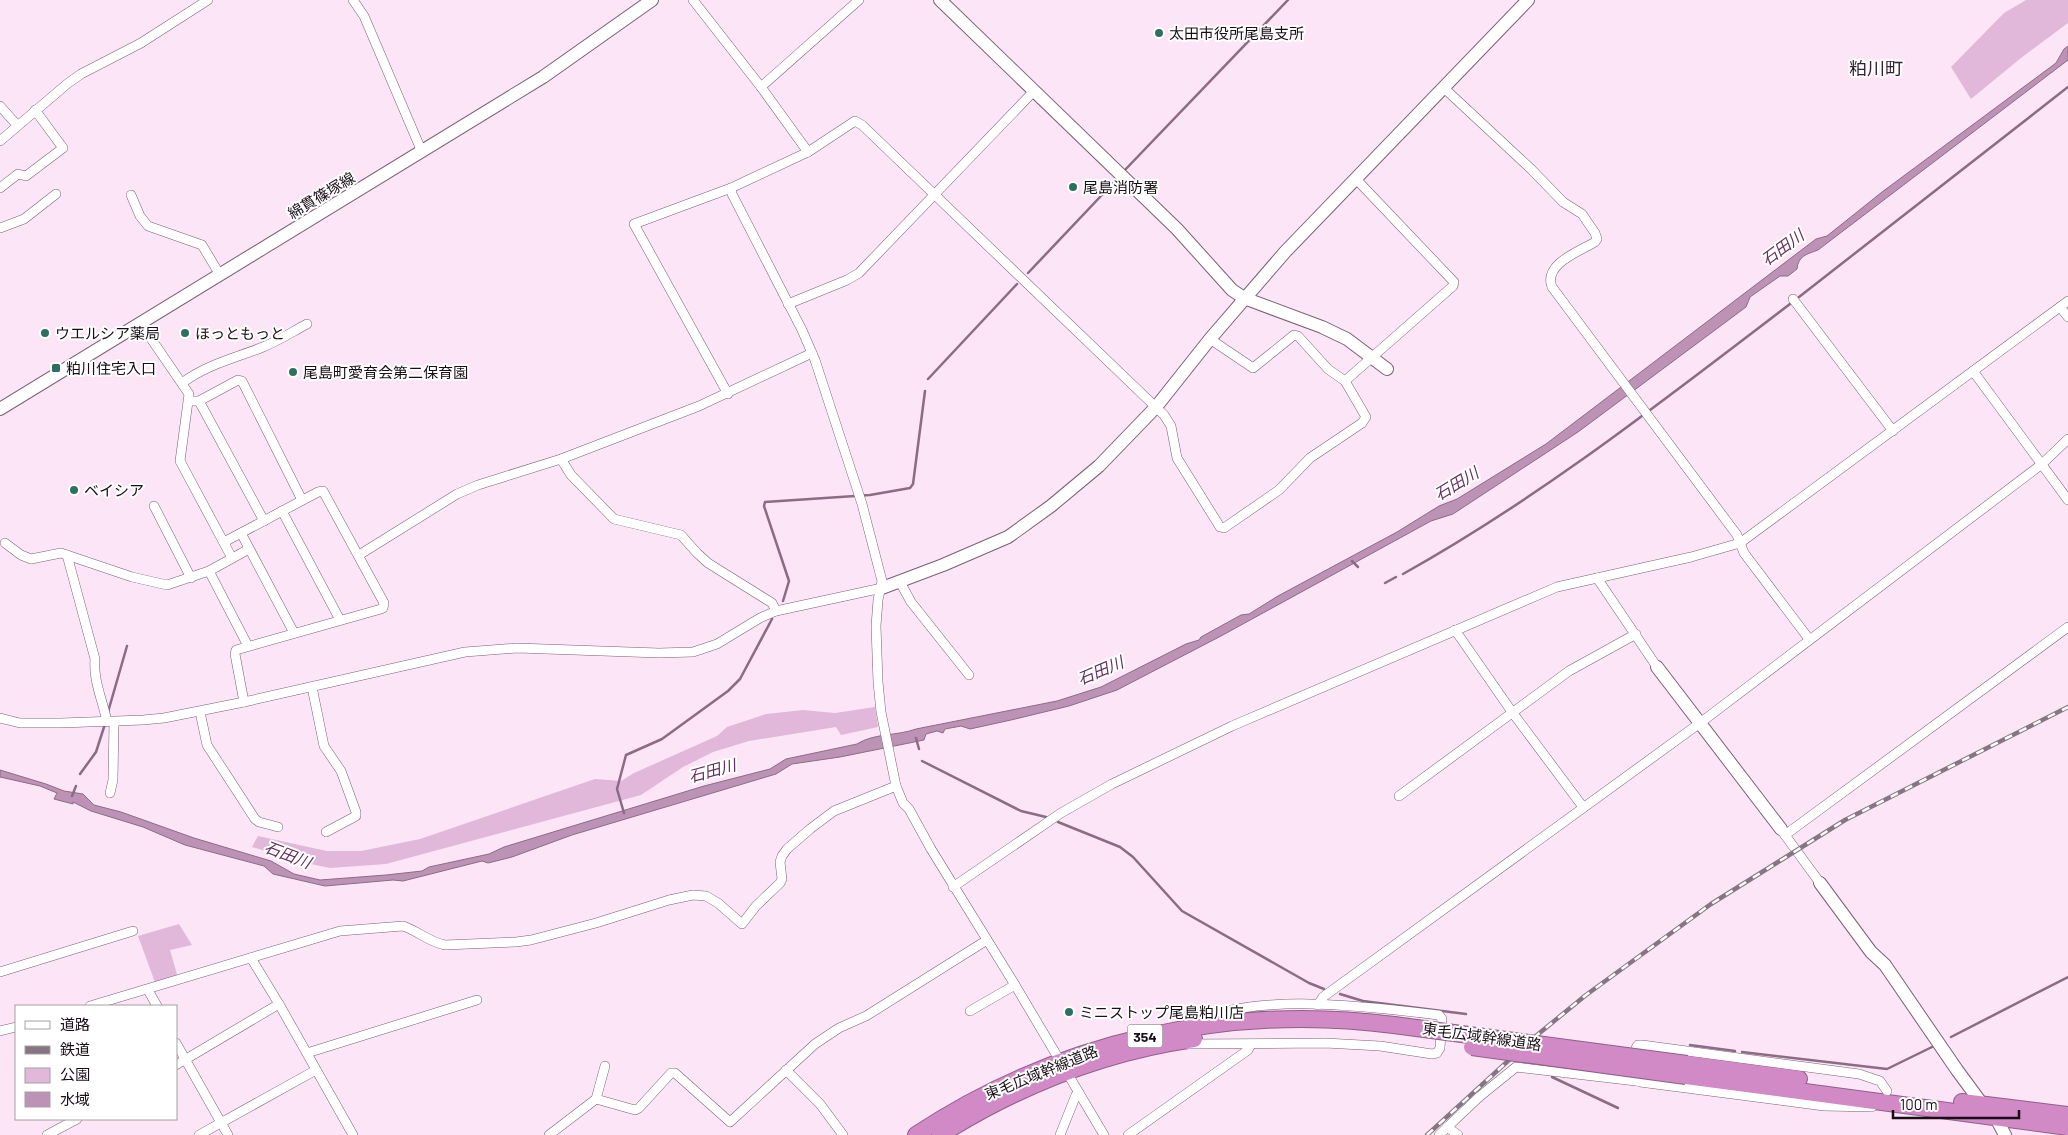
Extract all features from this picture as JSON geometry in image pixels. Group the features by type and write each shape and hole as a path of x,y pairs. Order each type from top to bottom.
{"highway":[{"name":"東毛広域幹線道路","path":"916,1135 986,1093 1064,1066 1119,1054 1224,1023 1310,1018 1889,1096 1982,1104 2068,1115"},
{"name":"東毛広域幹線道路","path":"940,1135 1064,1066"},
{"name":"東毛広域幹線道路","path":"1889,1096 1996,1118 2068,1127"}],"street":[{"path":"0,141 35,110 81,74 141,43 208,0"},
{"path":"353,0 364,16 422,152"},
{"name":"綿貫篠塚線","path":"0,409 543,77 652,0"},
{"path":"693,0 761,87 808,152"},
{"path":"761,87 859,0"},
{"path":"940,0 1177,229 1226,284 1244,298 1322,327 1347,339 1373,356 1387,369"},
{"path":"0,718 20,723 110,722 143,720 200,712 454,653 484,650 517,648 659,653 693,652 717,644 760,618 776,611 882,588 1008,537 1099,466 1156,407 1244,298 1304,232 1528,0"},
{"path":"1444,88 1531,169 1563,202 1582,214 1595,232 1597,236 1595,242 1554,268 1550,282 1559,298 1639,401 1737,535 1744,553 1809,639"},
{"path":"788,304 847,280 859,273 1034,91"},
{"path":"0,106 17,126"},
{"path":"0,188 18,174 26,176 63,148 35,110"},
{"path":"728,394 634,224 731,188 808,152 857,122 1156,407 1171,426 1175,451 1180,464 1220,527 1224,528 1279,490 1310,458 1362,423 1366,418 1345,381 1328,369 1298,336 1294,335 1253,368 1210,340"},
{"path":"1345,381 1453,286 1454,282 1356,180"},
{"path":"731,188 732,194 812,353 859,496 882,581 876,626 879,700 896,786 953,887 1015,985 1104,1135"},
{"path":"0,228 24,219 56,194"},
{"path":"131,195 140,216 148,226 202,246 220,275"},
{"path":"1793,299 1893,431"},
{"path":"953,887 1061,813 1112,784 1232,726 1557,587 1740,543 2068,301"},
{"path":"2060,307 2068,317"},
{"path":"141,324 189,394 180,461 232,558"},
{"path":"182,383 197,372 217,362 263,347 307,324"},
{"path":"359,555 457,494 478,485 561,459 728,394 812,353"},
{"path":"1973,371 2068,500"},
{"path":"189,400 199,401 238,380 242,381 302,500"},
{"path":"199,401 264,521"},
{"path":"1318,1005 1323,997 1700,723 2042,464 2068,439"},
{"path":"561,459 571,475 614,519 681,535 701,558 772,603 776,611"},
{"path":"224,542 321,491 325,493 359,555 384,606 381,609 238,649 236,654 244,702"},
{"path":"154,506 192,578"},
{"path":"282,511 340,620"},
{"path":"241,533 294,633"},
{"path":"4,543 31,559 61,554 67,555 132,577 167,584 192,578 209,571 249,549"},
{"path":"67,555 95,659 94,673 110,722 113,780 110,793"},
{"path":"209,571 248,646"},
{"path":"1598,578 1657,667 1783,832 1871,952 1886,966 1957,1070 1982,1104 1996,1118 2005,1135"},
{"path":"900,582 911,602 969,675"},
{"path":"1783,832 2068,627"},
{"path":"1455,630 1582,807"},
{"path":"1399,796 1569,671 1636,634"},
{"path":"312,687 324,746 341,771 356,812 356,816 326,832"},
{"path":"200,712 207,745 255,820 278,827"},
{"path":"94,1005 340,931 403,926 412,929 434,943 445,945 516,942 596,922 669,900 694,895 706,896 718,903 742,924 756,906 780,883 782,879 780,862 787,849 834,811 896,786"},
{"path":"0,972 133,931"},
{"path":"596,1100 635,1110 671,1073 675,1074 730,1122 815,1044 839,1028 866,1016 987,940"},
{"path":"251,958 353,1135"},
{"path":"970,1011 1015,985"},
{"path":"148,990 156,1005"},
{"path":"307,1053 477,1000"},
{"path":"178,1063 279,1004"},
{"path":"1318,1005 1386,1009 1439,1015 1442,1019 1440,1048 1437,1053 1432,1054 1380,1046 1325,1042 1196,1046 1181,1035 1214,1013 1264,1006 1318,1005"},
{"path":"0,1031 15,1027"},
{"path":"1128,1135 1248,1050 1251,1044"},
{"path":"1439,1135 1479,1097 1516,1067 1824,1106 1866,1108 1889,1096 1880,1081 1860,1074 1642,1045 1636,1048 1631,1072 1631,1076 1638,1082"},
{"path":"178,1047 228,1135"},
{"path":"549,1135 596,1100 605,1066"},
{"path":"199,1135 316,1070"},
{"path":"786,1070 820,1104 843,1135"},
{"path":"1060,1135 1076,1095 1079,1093"},
{"path":"47,1135 75,1120"},
{"path":"1447,1127 1458,1135"}],"green space":[{"path":"2026,0 2068,0 2068,23 1971,99 1951,67 2004,13"},
{"path":"875,707 878,727 841,735 836,727 749,741 713,752 683,767 641,795 386,864 330,868 252,847 258,836 327,851 361,851 420,839 595,779 621,781 634,773 717,736 727,727 766,714 803,710 835,713"},
{"path":"179,924 192,945 170,950 178,978 156,985 138,936"}],"water":[{"path":"2068,46 2068,60 1818,250 1801,258 1797,269 1788,276 1780,276 1750,297 1746,307 1578,432 1453,514 1431,521 1221,636 1117,690 1069,706 1011,720 970,729 961,726 945,729 943,733 937,731 926,734 924,740 840,757 792,764 776,774 572,835 512,857 488,863 482,861 403,881 393,880 325,886 273,874 264,866 185,845 143,827 91,811 73,802 73,804 54,799 57,793 40,786 0,777 0,770 64,791 83,794 94,805 271,861 294,874 320,880 386,875 422,871 429,867 489,854 504,847 704,786 770,769 786,759 857,744 878,736 1057,701 1101,687 1186,644 1199,640 1201,637 1241,615 1249,614 1278,596 1397,532 1439,506 1457,499 1546,444 1816,239 1827,236 1882,192 2056,63 2064,49"}],"waterway":[{"path":"1123,172 1288,0"},
{"path":"1799,297 2068,87"},
{"path":"1028,273 1118,178"},
{"path":"928,379 1017,284"},
{"path":"1403,574 1504,513 1553,480 1649,411 1790,304"},
{"path":"783,601 789,581 764,506 765,502 870,495 910,488 913,484 925,391"},
{"path":"1352,561 1358,567"},
{"path":"1385,583 1396,577"},
{"path":"624,813 617,789 626,755 662,739 728,691 740,679 772,619"},
{"path":"108,712 127,646"},
{"path":"80,774 96,752 105,724"},
{"path":"916,738 919,749"},
{"path":"922,761 1021,811 1046,817"},
{"path":"72,796 76,786"},
{"path":"1058,822 1120,847 1133,857 1182,911 1309,983 1324,989"},
{"path":"1951,1037 2068,977"},
{"path":"1340,994 1363,1001 1466,1014"},
{"path":"1690,1045 1735,1051"},
{"path":"1742,1052 1887,1069 1932,1047"},
{"path":"1552,1077 1618,1108"}],"railway":[{"path":"1427,1135 1531,1040 1586,995 1711,904 1845,820 2068,707"}],"place":[{"name":"太田市役所尾島支所","path":"1159,33"},
{"name":"尾島消防署","path":"1073,187"},
{"name":"ウエルシア薬局","path":"45,333"},
{"name":"ほっともっと","path":"185,333"},
{"name":"粕川住宅入口","path":"56,368"},
{"name":"尾島町愛育会第二保育園","path":"293,372"},
{"name":"ベイシア","path":"74,490"},
{"name":"ミニストップ尾島粕川店","path":"1069,1012"}],"district":[{"name":"粕川町","path":"1876,68"}],"water label":[{"name":"石田川","path":"1782,247"},
{"name":"石田川","path":"1456,483"},
{"name":"石田川","path":"1100,670"},
{"name":"石田川","path":"712,770"},
{"name":"石田川","path":"288,854"}]}
